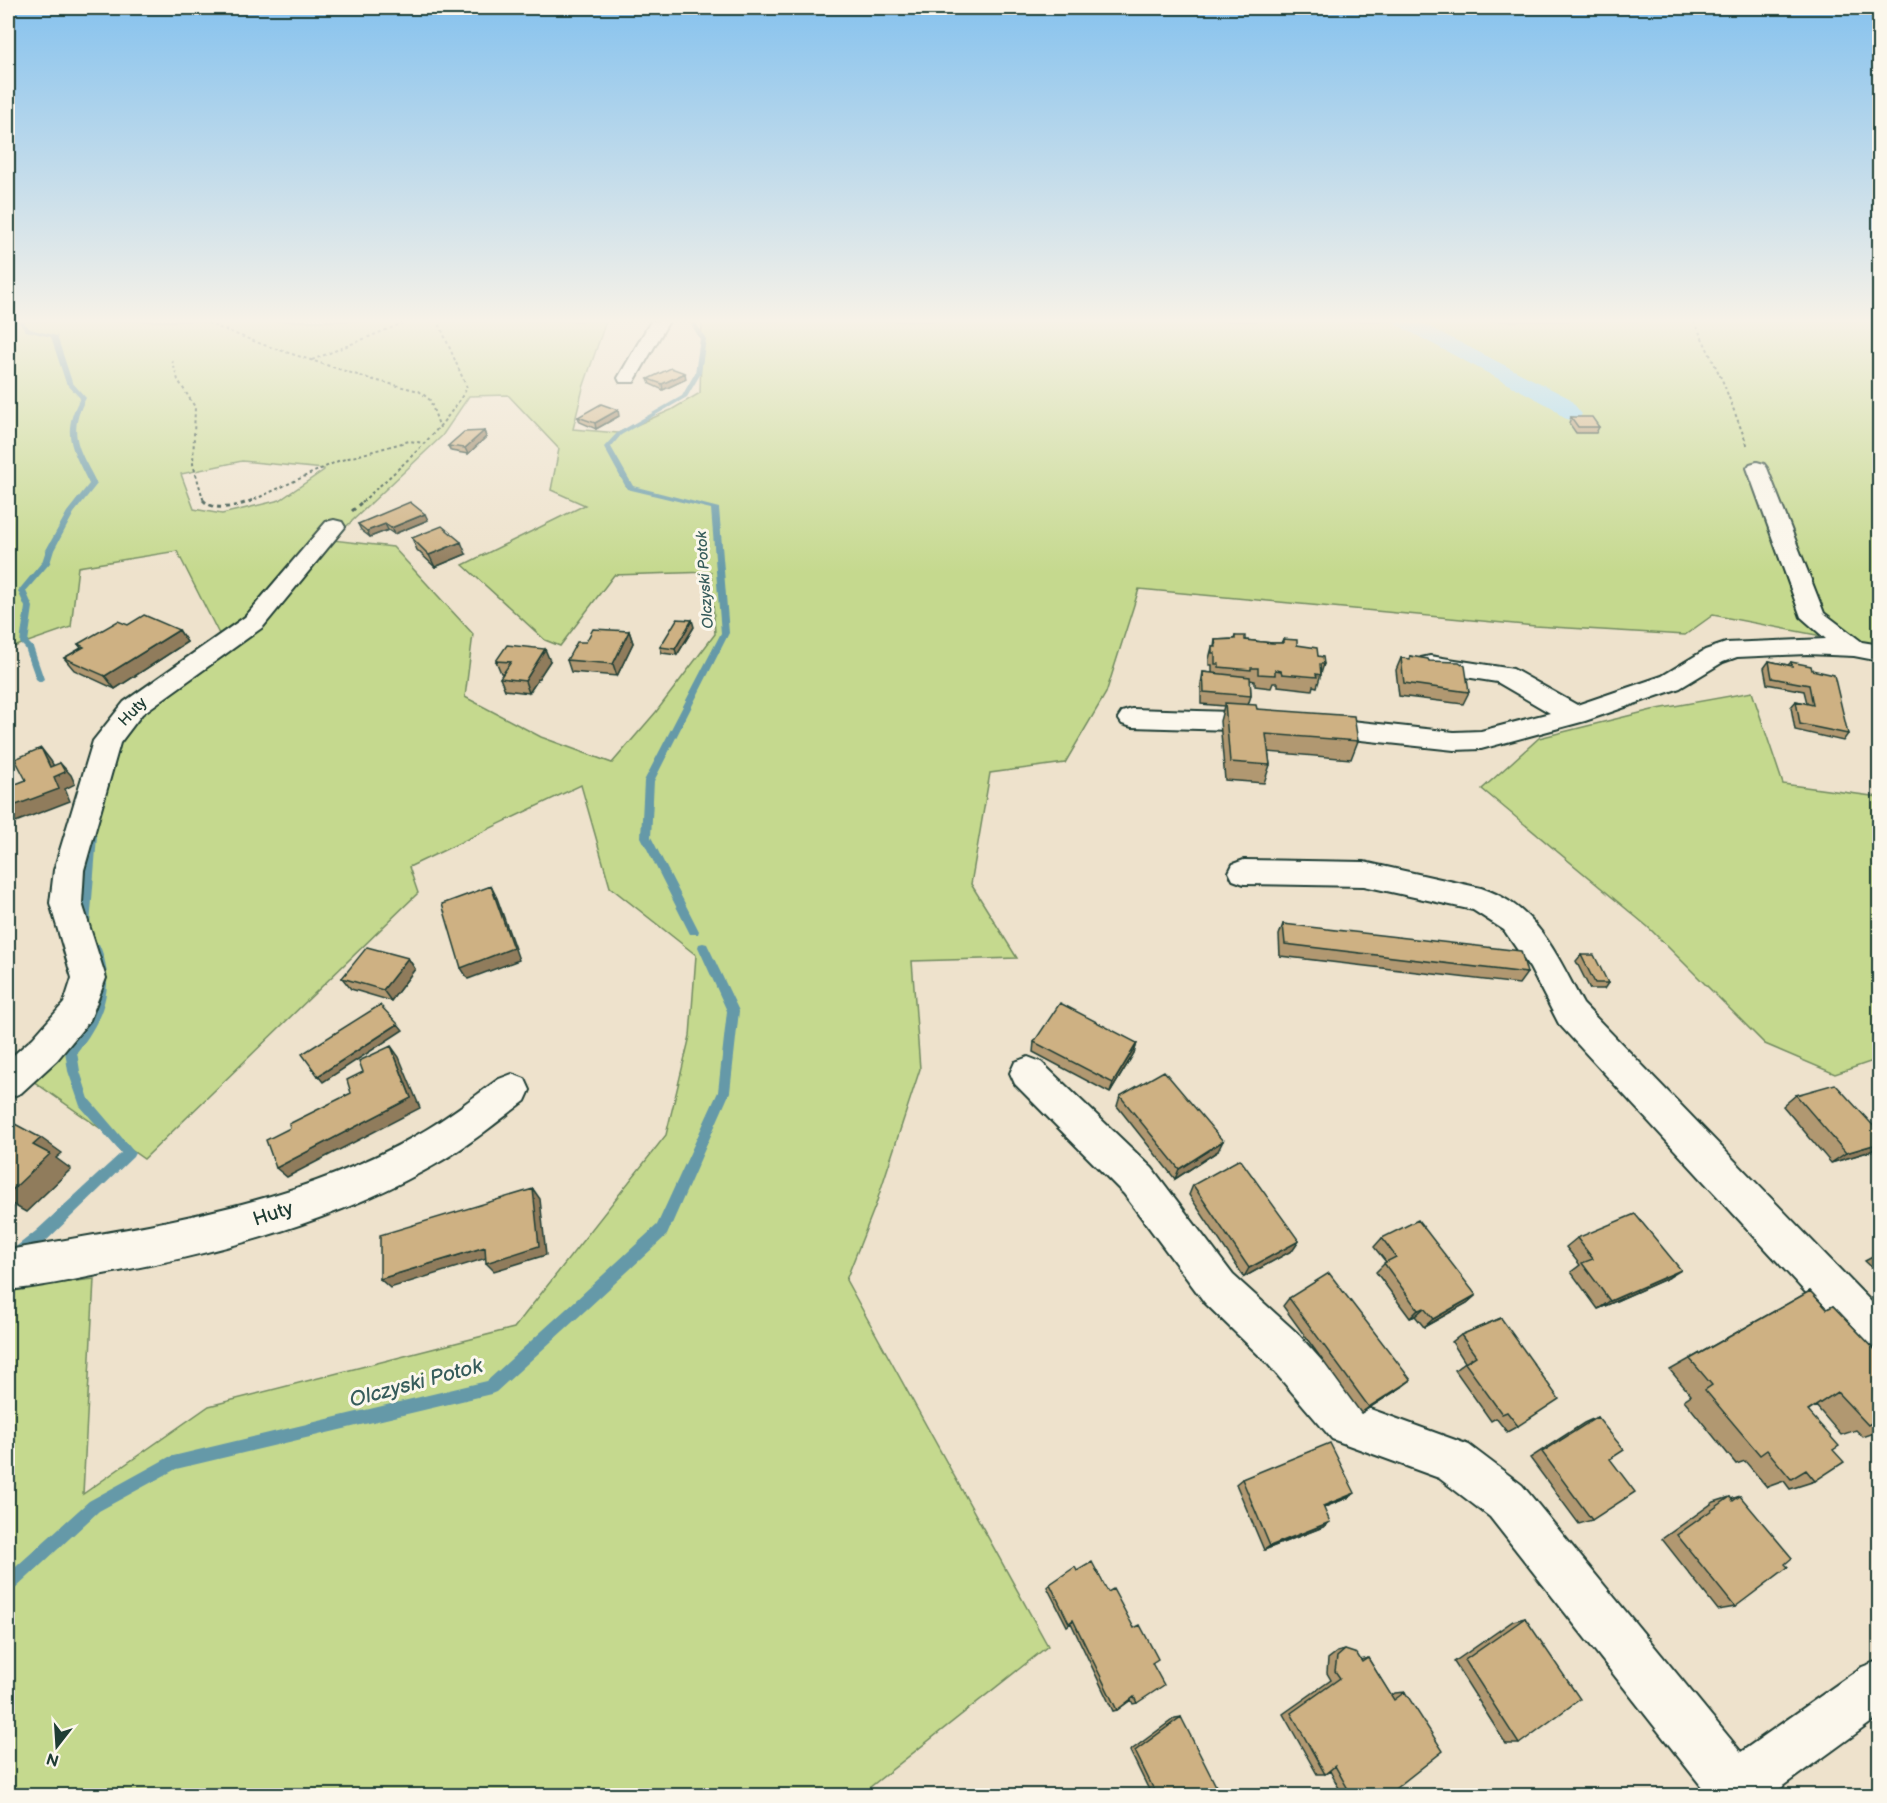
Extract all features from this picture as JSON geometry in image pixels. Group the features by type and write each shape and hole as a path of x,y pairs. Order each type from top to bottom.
{"street":[{"path":"1757,468 1785,537 1813,617 1867,650"},
{"name":"Huty","path":"8,1082 45,1049 78,1010 89,978 66,903 69,870 107,741 133,708 254,622 334,527"},
{"path":"1132,718 1200,718 1302,725 1454,741 1481,740 1575,715 1671,682 1714,656 1735,650 1761,646 1867,650"},
{"path":"1430,664 1504,675 1575,715"},
{"path":"1244,872 1364,874 1481,900 1515,921 1542,959 1571,1014 1880,1342"},
{"path":"1028,1073 1138,1181 1219,1289 1282,1348 1348,1423 1453,1461 1506,1501 1735,1793 1880,1685"},
{"name":"Huty","path":"8,1270 98,1257 221,1231 318,1200 419,1154 512,1090"}],"path":[{"path":"193,405 193,464 204,503 213,508 231,507 262,496 316,469 409,441 424,443"},
{"path":"432,405 440,428"},
{"path":"334,527 440,428 458,405"},
{"path":"1731,405 1757,468"}],"green space":[{"path":"8,405 463,405 442,436 332,540 393,547 473,634 465,697 541,737 612,763 656,712 715,634 711,572 614,575 560,646 545,640 463,565 585,505 551,490 559,449 518,405 579,405 573,429 618,433 679,405 1879,405 1879,647 1713,615 1685,635 1535,626 1139,589 1106,693 1065,763 990,773 971,884 1017,958 912,961 920,1069 876,1204 846,1280 1048,1646 860,1795 8,1795 8,1289 94,1279 83,1494 209,1406 514,1328 666,1135 690,1036 696,955 610,887 581,785 409,867 418,893 144,1159 26,1076 85,1008 76,897 125,726 221,638 177,551 78,567 71,627 8,649","holes":["242,461 324,469 280,500 222,514 194,509 181,474"]},
{"path":"1752,692 1783,784 1879,797 1879,1059 1835,1074 1765,1044 1648,927 1482,789 1539,738 1652,710"}],"building":[{"path":"599,405 618,410 595,423 578,417"},
{"path":"1571,417 1592,417 1599,427 1578,427"},
{"path":"484,431 465,448 448,446 464,432"},
{"path":"410,502 425,514 391,528 385,524 367,531 358,524"},
{"path":"442,526 461,542 429,555 412,538"},
{"path":"144,615 179,630 105,676 64,658 84,647 78,644 118,621 128,625"},
{"path":"677,619 692,620 675,649 660,647"},
{"path":"593,629 629,631 613,664 567,660 577,642 586,642"},
{"path":"1235,636 1245,636 1245,640 1272,643 1283,643 1283,639 1297,640 1297,645 1317,648 1318,656 1323,657 1324,664 1320,664 1321,675 1316,674 1317,677 1282,674 1281,671 1275,670 1275,675 1258,674 1258,668 1251,668 1251,670 1219,667 1219,664 1215,664 1215,653 1212,653 1212,647 1216,647 1215,640 1235,639"},
{"path":"507,645 545,649 525,681 500,678 511,662 496,661"},
{"path":"1410,656 1429,661 1459,662 1465,666 1469,692 1404,683 1401,658 1410,659"},
{"path":"1769,661 1792,666 1791,662 1811,666 1812,670 1834,675 1848,734 1800,724 1796,701 1813,705 1809,685 1772,678"},
{"path":"1203,672 1250,677 1251,696 1204,692"},
{"path":"1225,703 1256,705 1257,709 1354,716 1358,741 1266,734 1270,765 1230,762"},
{"path":"41,748 50,767 60,763 65,772 54,777 59,789 8,808 8,787 26,780 15,759"},
{"path":"491,886 513,948 461,968 442,904"},
{"path":"1283,924 1521,951 1527,973 1285,944"},
{"path":"367,947 408,958 383,990 342,978"},
{"path":"1581,955 1594,955 1608,983 1595,983"},
{"path":"1060,1003 1137,1043 1113,1083 1034,1042"},
{"path":"380,1005 398,1024 318,1076 302,1054"},
{"path":"391,1046 411,1098 276,1168 266,1140 290,1128 289,1124 351,1093 347,1080 363,1072 359,1061"},
{"path":"1164,1071 1223,1141 1179,1169 1120,1096"},
{"path":"1835,1084 1880,1133 1880,1143 1846,1153 1796,1095"},
{"path":"13,1123 41,1138 33,1145 50,1154 8,1194 8,1128"},
{"path":"1240,1159 1299,1241 1249,1268 1193,1185"},
{"path":"533,1189 539,1246 486,1263 485,1247 380,1279 380,1235"},
{"path":"1635,1214 1681,1270 1610,1301 1582,1263 1593,1259 1577,1238"},
{"path":"1418,1220 1476,1295 1433,1319 1424,1308 1418,1310 1384,1263 1396,1257 1382,1238"},
{"path":"1880,1253 1880,1263 1873,1256"},
{"path":"1329,1273 1411,1380 1369,1407 1289,1298"},
{"path":"1810,1291 1827,1309 1833,1306 1880,1355 1880,1418 1868,1425 1837,1392 1808,1411 1839,1446 1833,1450 1844,1462 1815,1481 1806,1470 1791,1479 1767,1450 1760,1455 1705,1390 1712,1385 1690,1359"},
{"path":"1501,1318 1559,1399 1518,1426 1507,1412 1502,1414 1465,1363 1476,1356 1461,1335"},
{"path":"1597,1417 1624,1450 1610,1459 1635,1492 1592,1520 1542,1452"},
{"path":"1330,1443 1355,1493 1323,1506 1330,1522 1270,1546 1242,1479"},
{"path":"1740,1496 1792,1558 1785,1564 1788,1567 1735,1607 1677,1535 1730,1497 1733,1501"},
{"path":"1092,1562 1108,1592 1113,1589 1134,1628 1140,1625 1158,1659 1152,1663 1164,1685 1137,1703 1134,1697 1117,1710 1073,1620 1069,1623 1050,1584 1075,1567 1077,1571"},
{"path":"1525,1618 1580,1699 1519,1744 1465,1660"},
{"path":"1345,1650 1357,1654 1362,1662 1368,1658 1394,1700 1405,1692 1443,1751 1386,1796 1352,1796 1335,1766 1325,1774 1291,1713 1340,1678 1335,1671 1337,1657"},
{"path":"1181,1717 1216,1786 1203,1796 1157,1796 1135,1751"}],"waterway":[{"path":"40,679 29,647 24,643 29,607 22,591 46,563 50,550 71,512 93,484 77,451 72,432 79,405"},
{"name":"Olczyski Potok","path":"670,405 619,434 607,447 630,487 715,508 725,633 649,781 646,837 694,931"},
{"path":"1563,405 1571,414"},
{"path":"85,925 92,836"},
{"path":"8,1261 41,1236 129,1153 84,1102 74,1071 71,1051 89,1027 100,1002 102,976 95,947"},
{"name":"Olczyski Potok","path":"8,1584 94,1506 174,1462 491,1387 581,1305 662,1230 724,1092 733,1011 703,947"}]}
